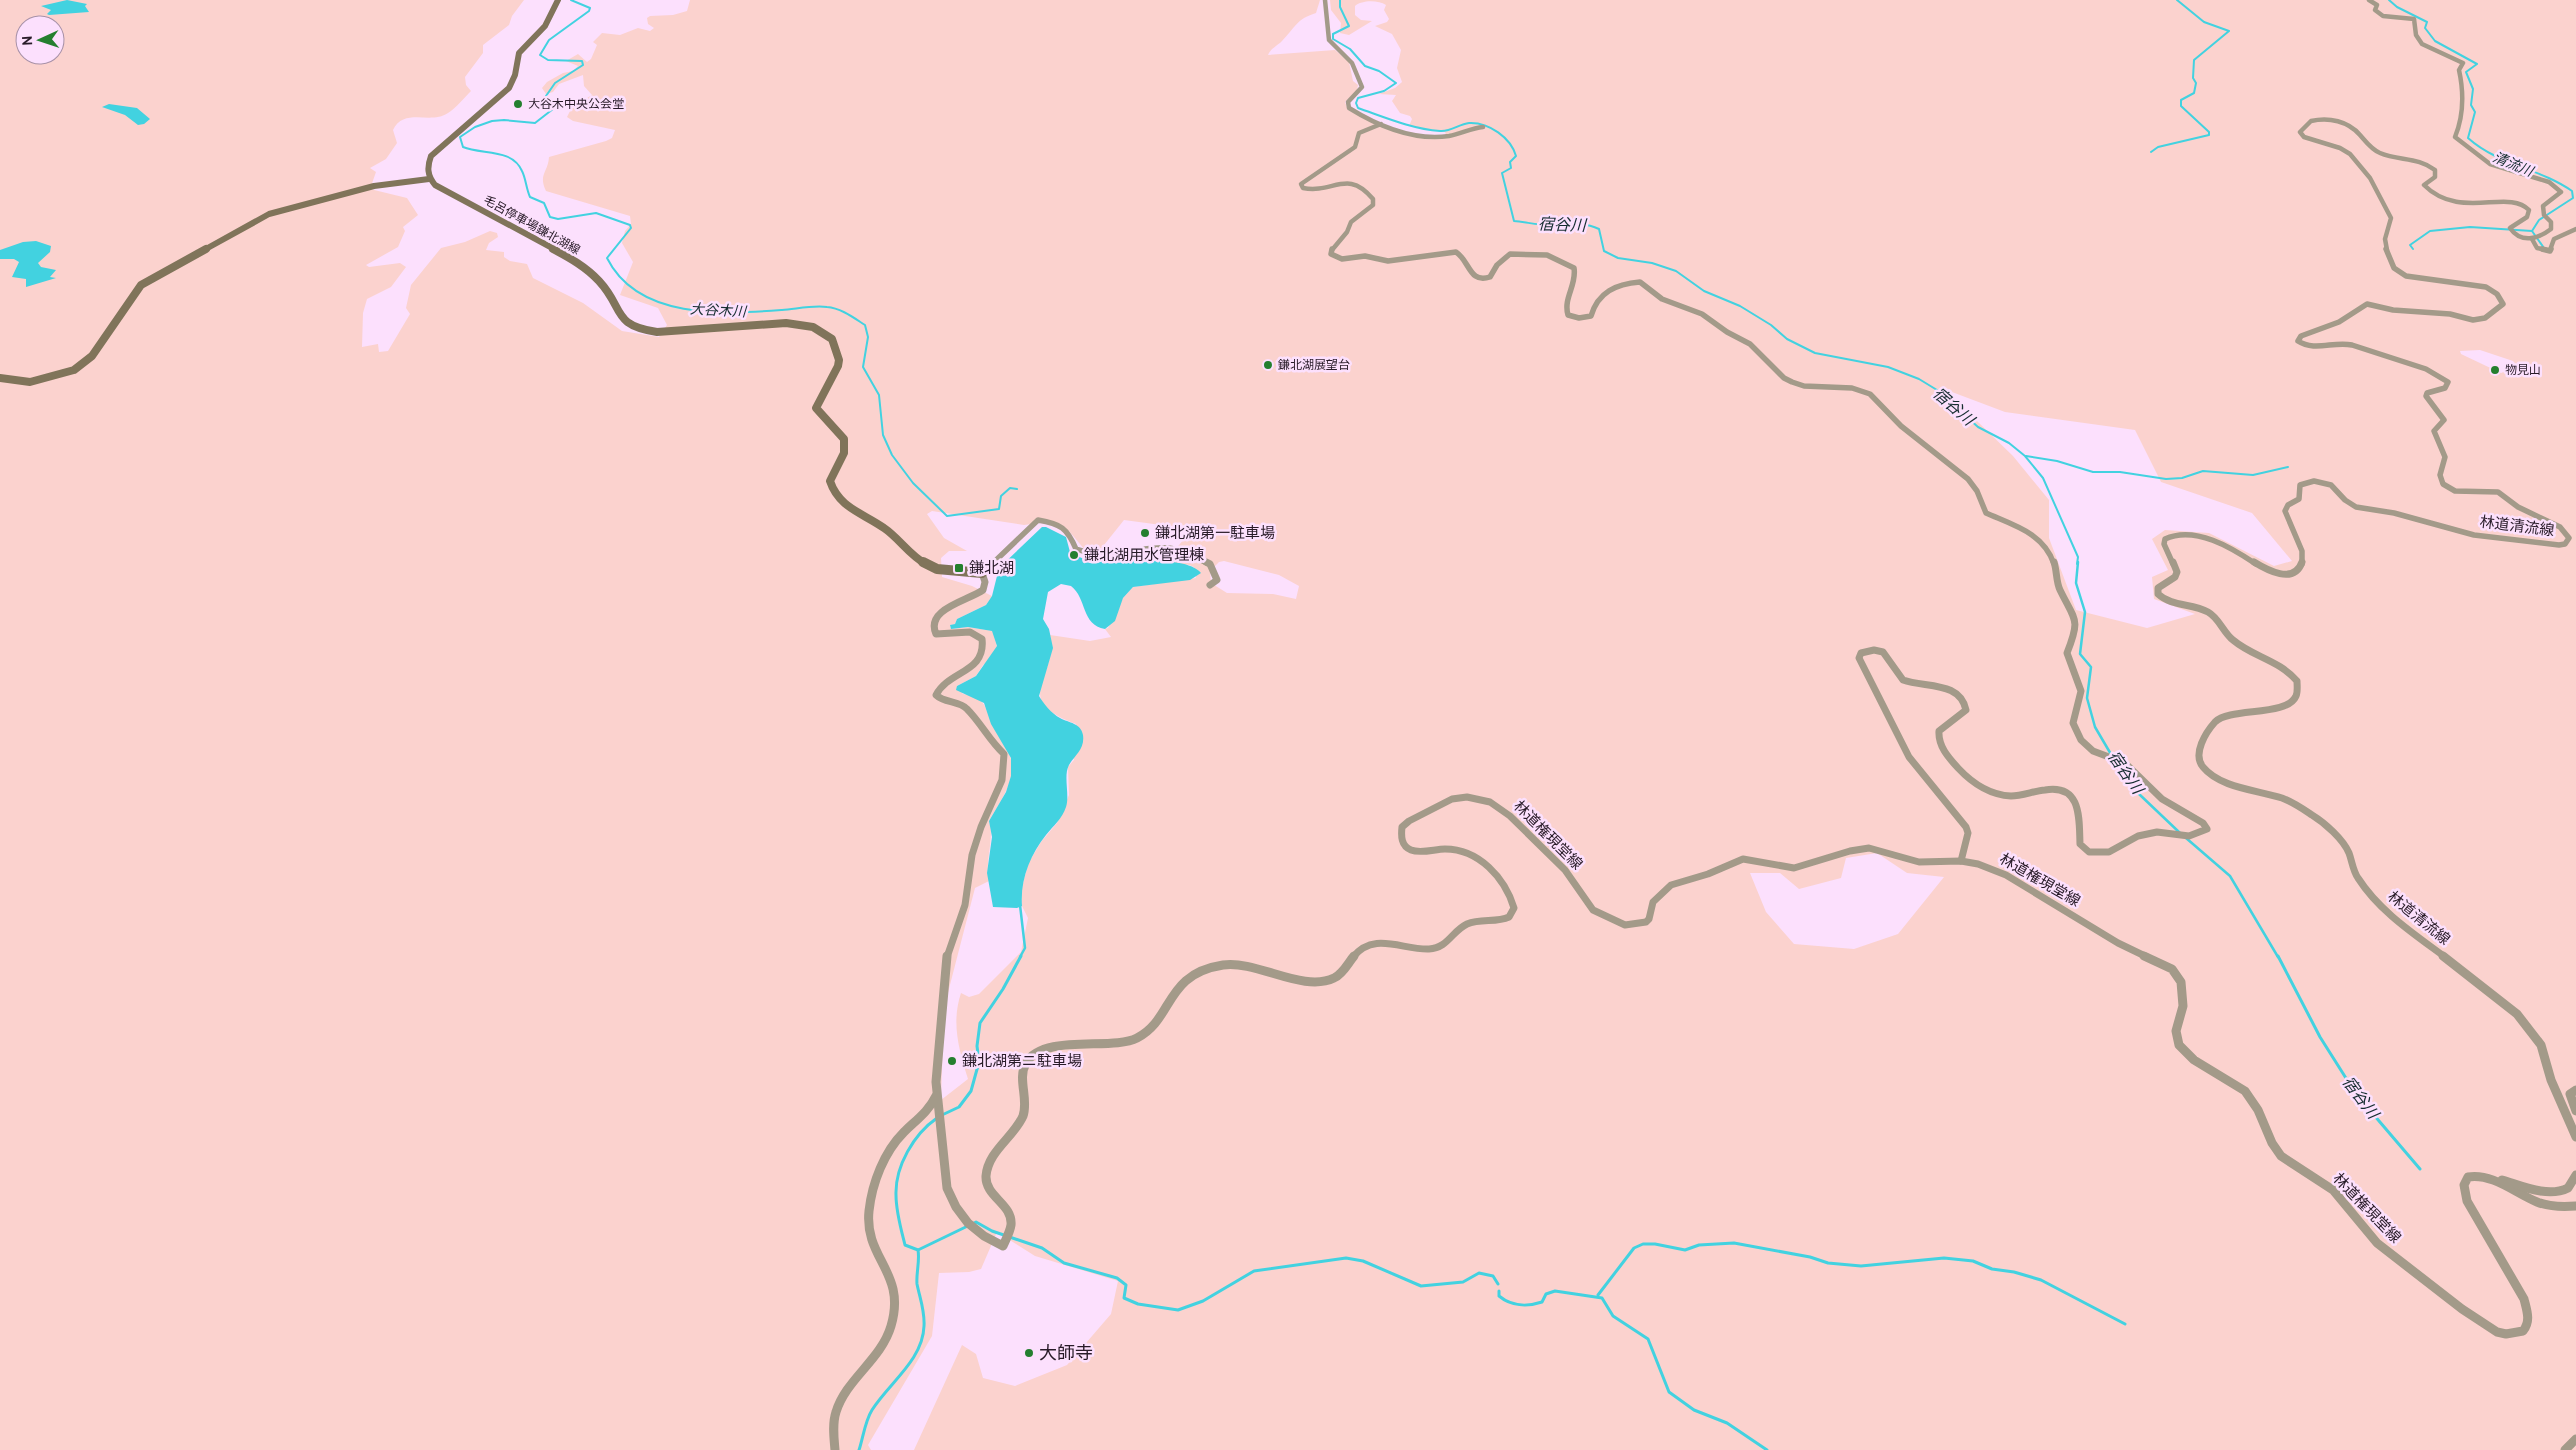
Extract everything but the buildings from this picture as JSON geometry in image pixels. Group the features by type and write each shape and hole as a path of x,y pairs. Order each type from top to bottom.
{"main road":[{"path":"0,378 37,381 74,370 92,356 141,285 268,214 374,186 430,180 426,170 431,156 509,88 515,75 519,54 544,26 558,0"},
{"name":"毛呂停車場鎌北湖線","path":"430,180 435,185 587,269 608,292 620,316 629,325 638,329 660,332 734,325 805,324 825,331 834,338 839,362 833,378 816,408 820,416 845,436 847,444 830,481 834,493 849,508 885,528 930,567 982,573"}],"street":[{"path":"1325,0 1329,40 1352,63 1362,87 1348,102 1349,108 1381,124 1412,133 1440,136 1483,127"},
{"path":"2368,0 2376,5 2375,10 2379,15 2388,17 2403,16 2414,19 2415,32 2423,45 2437,53 2463,63 2459,70 2464,92 2460,127 2455,137 2490,164 2549,182 2559,188 2561,192 2543,206 2542,211 2551,222 2551,229 2540,238 2532,239"},
{"name":"林道清流線","path":"2576,229 2554,239 2550,251 2537,248 2532,239 2518,236 2511,231 2511,226 2527,217 2529,210 2522,203 2511,201 2468,205 2438,196 2424,186 2434,177 2435,170 2420,160 2380,153 2360,137 2353,128 2344,124 2314,120 2300,132 2307,139 2346,151 2371,179 2376,194 2388,210 2391,219 2384,236 2384,245 2391,258 2392,266 2397,271 2423,280 2470,282 2490,291 2499,297 2503,304 2485,318 2473,320 2450,314 2393,310 2376,304 2362,305 2339,322 2301,336 2298,341 2311,348 2339,344 2357,346 2426,369 2444,378 2448,382 2447,387 2444,390 2427,393 2426,396 2444,420 2434,431 2445,457 2440,475 2443,484 2455,491 2488,490 2498,492 2518,507 2560,527 2567,534 2568,542 2559,545 2474,535 2394,513 2356,507 2345,500 2331,484 2305,482 2300,485 2298,499 2288,505 2285,511 2290,530 2304,553 2303,561 2299,568 2284,575 2277,575 2226,544 2196,536 2173,536 2165,539 2164,544 2178,572 2158,588 2158,594 2169,602 2195,606 2217,617 2225,633 2236,643 2275,660 2297,681 2296,696 2291,702 2262,712 2232,714 2216,722 2202,741 2199,756 2207,773 2228,783 2285,799 2314,816 2344,845 2358,877 2376,902 2517,1014 2541,1045 2552,1080 2576,1137"},
{"path":"1381,124 1359,132 1355,147 1301,184 1303,188 1312,190 1339,182 1349,182 1359,187 1374,200 1373,205 1351,222 1350,231 1331,249 1333,257 1342,259 1365,256 1388,261 1456,252 1465,258 1469,271 1474,277 1482,279 1490,277 1497,265 1510,254 1547,256 1574,268 1575,275 1568,294 1566,310 1568,315 1579,318 1591,316 1596,302 1609,291 1625,283 1640,282 1662,299 1702,314 1726,332 1750,344 1784,378 1792,382 1804,386 1852,388 1870,394 1901,426 1968,479 1977,490 1986,512 2032,533 2051,554 2056,568 2059,588 2072,610 2077,628 2067,653 2081,691 2073,723 2075,732 2093,751 2116,759 2133,769 2156,794 2202,823 2207,829 2189,836 2157,832 2138,836 2109,852 2089,852 2080,844 2077,805 2066,792 2052,788 2013,796 1983,789 1948,757 1942,748 1939,733 1941,728 1966,710 1965,701 1958,694 1935,685 1902,679 1894,670 1886,654 1873,650 1865,651 1861,653 1859,658 1887,710 1909,757 1966,827 1968,833 1961,861"},
{"path":"982,573 1035,522 1044,520 1068,531 1076,549 1085,553 1100,554 1174,549 1210,564 1217,580 1210,585"},
{"name":"林道権現堂線","path":"982,573 985,582 983,590 967,600 946,609 936,616 932,622 932,629 936,634 970,632 982,638 983,649 978,660 965,673 942,685 936,695 941,700 966,707 989,740 1004,754 1002,780 981,827 972,855 965,906 948,957 937,1096 947,1188 953,1204 964,1221 997,1244 1003,1246 1010,1227 1010,1217 990,1192 986,1175 990,1162 1017,1126 1024,1112 1026,1094 1024,1071 1027,1061 1034,1055 1080,1044 1133,1040 1155,1022 1182,982 1191,976 1216,966 1237,965 1298,980 1328,980 1338,975 1362,947 1368,944 1379,943 1415,948 1436,948 1449,942 1466,924 1509,917 1514,908 1509,891 1487,866 1472,856 1455,850 1414,851 1408,849 1400,839 1402,827 1409,821 1452,799 1474,798 1498,806 1565,870 1593,910 1617,923 1625,925 1646,922 1658,896 1671,885 1708,874 1743,859 1794,868 1850,851 1869,848 1919,862 1961,861 1978,864 2006,875 2118,943 2172,969 2181,982 2183,992 2183,1006 2176,1031 2179,1045 2194,1060 2245,1091 2258,1110 2276,1150 2333,1190 2377,1242 2440,1292 2497,1332 2515,1333 2523,1331 2528,1325 2524,1299 2467,1201 2463,1188 2465,1181 2470,1177 2488,1176"},
{"path":"2576,1090 2570,1094 2576,1111"},
{"path":"835,1450 834,1425 837,1411 847,1392 885,1343 894,1315 895,1292 892,1276 874,1249 868,1231 867,1218 870,1201 891,1148 932,1105 937,1096"},
{"path":"2488,1176 2549,1192 2562,1192 2570,1187 2576,1175"},
{"path":"2488,1176 2538,1202 2576,1206"},
{"path":"2565,1450 2576,1439"}],"shaded area":[{"path":"0,0 524,0 512,16 509,25 483,45 483,53 465,77 466,85 471,91 448,113 434,117 404,119 398,123 393,130 397,143 386,159 370,168 376,172 370,189 407,198 418,215 403,227 405,231 398,247 366,265 369,267 400,263 406,267 391,287 367,299 363,313 362,347 378,344 379,352 388,351 410,314 406,308 411,285 441,248 465,242 490,231 497,233 498,237 489,243 486,250 504,252 504,257 510,261 527,264 533,278 583,303 622,331 659,337 667,325 658,308 620,295 633,262 622,243 625,231 631,224 630,216 546,191 543,181 549,157 606,141 612,138 615,130 573,121 567,117 572,107 592,95 584,86 583,75 559,84 553,92 546,94 542,88 547,82 563,73 573,71 578,66 566,61 578,54 587,62 591,59 597,45 593,42 602,33 620,35 638,28 650,31 654,28 648,24 647,18 650,16 673,15 687,11 690,0 1320,0 1316,13 1309,15 1296,24 1268,55 1335,50 1349,62 1353,81 1358,85 1357,90 1345,102 1348,110 1374,122 1407,133 1447,137 1445,132 1409,126 1412,119 1410,116 1400,113 1392,101 1396,95 1379,94 1395,88 1402,82 1397,68 1401,50 1392,34 1375,26 1387,22 1389,19 1384,10 1386,5 1370,1 1355,6 1355,15 1361,20 1372,21 1349,35 1340,33 1341,23 1331,10 1330,0 2576,0 2576,1450 914,1450 962,1345 976,1354 983,1378 1015,1386 1067,1365 1111,1314 1118,1281 1035,1256 997,1232 981,1269 969,1272 939,1273 932,1336 868,1445 871,1450 0,1450","holes":["2480,350 2513,361 2516,367 2501,373 2461,354 2460,351","1944,389 2005,412 2135,430 2161,482 2252,513 2292,561 2274,566 2209,533 2165,530 2152,539 2168,570 2152,577 2154,599 2195,614 2147,628 2076,610 2049,538 2049,500 2013,456","932,511 1024,525 1046,522 1069,531 1085,550 1087,560 1142,560 1189,565 1194,567 1196,578 1133,587 1123,598 1108,628 1105,629 1111,637 1090,641 1050,635 1051,650 1040,696 1045,706 1056,715 1076,724 1074,760 1068,767 1069,795 1057,823 1041,842 1029,862 1021,894 1022,906 1028,918 1021,952 979,994 969,997 961,993 956,1026 959,1047 968,1079 941,1100 944,1008 975,888 989,881 988,866 991,836 989,821 1007,790 1012,773 1012,764 1004,742 993,725 983,703 976,697 963,694 957,686 976,676 997,647 993,631 968,627 951,629 950,625 955,624 957,619 986,605 992,596 972,586 942,577 941,558 949,551 967,551 944,538 927,514","1124,520 1191,529 1172,554 1096,555","1224,561 1279,575 1299,586 1296,599 1273,594 1227,593 1211,583 1210,571 1219,562","1877,853 1907,873 1944,877 1898,934 1854,949 1794,944 1766,912 1750,873 1780,873 1799,889 1841,878 1846,858"]}],"water":[{"path":"67,0 87,4 85,6 89,12 49,15 47,14 51,10 41,6"},
{"path":"109,104 137,108 150,119 144,124 138,125 125,115 102,107"},
{"path":"36,241 51,246 50,252 38,263 41,267 56,270 50,277 56,278 26,287 26,279 12,277 19,262 14,259 0,259 0,250 23,242"},
{"name":"鎌北湖","path":"1042,527 1046,527 1066,537 1070,552 1087,560 1164,561 1193,567 1201,573 1190,580 1133,587 1123,598 1115,621 1105,629 1097,626 1088,617 1080,597 1071,586 1061,584 1048,592 1043,619 1049,629 1053,648 1039,696 1054,714 1080,728 1083,740 1079,752 1067,769 1066,807 1060,818 1040,843 1027,868 1024,877 1022,906 1017,908 993,907 987,873 992,837 989,821 1006,792 1011,776 1011,758 991,724 984,703 956,690 957,686 976,676 997,646 992,631 968,627 951,629 950,625 955,624 957,619 986,605 992,596 999,568"}],"waterway":[{"name":"大谷木川","path":"571,0 590,8 589,11 549,40 540,55 548,60 582,61 583,65 555,83 546,96 553,109 535,123 504,120 492,121 475,127 460,137 463,147 496,153 511,159 522,171 530,197 544,203 550,217 558,219 596,213 630,225 631,228 607,258 621,278 639,293 660,303 684,309 709,312 822,307 837,309 852,316 865,325 868,337 863,367 879,395 883,435 892,455 913,483 947,516 999,509 1001,496 1010,488 1017,489"},
{"name":"宿谷川","path":"1340,0 1340,7 1349,26 1333,34 1333,39 1350,49 1365,66 1379,71 1396,83 1384,91 1358,98 1356,103 1358,108 1398,122 1430,130 1444,131 1469,123 1477,123 1491,128 1504,137 1516,156 1510,162 1511,168 1502,173 1514,221 1545,225 1580,224 1599,229 1604,251 1618,258 1652,263 1676,271 1704,291 1740,306 1771,325 1787,339 1815,353 1888,367 1919,379 1937,390 1978,427 2009,443 2025,456 2043,478 2078,557 2077,564"},
{"path":"2151,152 2158,147 2209,135 2209,132 2181,106 2181,100 2194,93 2196,83 2193,78 2194,60 2229,31 2204,22 2177,0"},
{"name":"清流川","path":"2389,0 2397,7 2427,22 2425,28 2435,41 2477,64 2466,72 2473,89 2471,105 2475,112 2468,138 2505,161 2546,177 2572,191 2573,198 2539,220 2532,231"},
{"path":"2413,249 2410,245 2430,231 2470,227 2532,231"},
{"path":"2532,231 2544,248"},
{"path":"2026,456 2057,461 2093,472 2120,472 2166,479 2182,478 2203,471 2253,475 2288,467"},
{"name":"宿谷川","path":"2078,562 2076,583 2085,612 2080,654 2091,667 2087,698 2095,727 2112,756"},
{"name":"宿谷川","path":"2115,761 2139,794 2180,833"},
{"name":"宿谷川","path":"2186,838 2230,876 2278,957"},
{"path":"1020,905 1025,948 1020,957"},
{"path":"942,1115 959,1107 971,1091 979,1062 977,1046 980,1023 1003,989 1021,956"},
{"name":"宿谷川","path":"2278,956 2320,1037 2356,1094 2420,1169"},
{"path":"918,1250 905,1245 897,1208 897,1184 902,1162 914,1142 937,1118"},
{"path":"918,1250 976,1222 992,1231 1042,1248 1064,1263 1117,1278 1126,1285 1124,1298 1138,1304 1178,1310 1203,1301 1254,1271 1346,1258 1363,1261 1421,1286 1463,1282 1479,1273 1493,1276 1498,1284"},
{"path":"1598,1295 1634,1248 1643,1244 1655,1244 1685,1250 1699,1245 1734,1243 1810,1257 1828,1263 1861,1266 1944,1258 1973,1261 1992,1269 2014,1272 2041,1280 2125,1324"},
{"path":"859,1450 872,1410 912,1360 922,1338 924,1321 917,1284 918,1250"},
{"path":"1499,1291 1499,1296 1519,1305 1531,1305 1542,1302 1546,1294 1555,1291 1602,1298 1613,1316 1648,1339 1669,1392 1694,1410 1727,1423 1767,1450"}],"place":[{"name":"大谷木中央公会堂","path":"518,104"},
{"name":"鎌北湖展望台","path":"1268,365"},
{"name":"物見山","path":"2495,370"},
{"name":"鎌北湖第一駐車場","path":"1145,533"},
{"name":"鎌北湖用水管理棟","path":"1074,555"},
{"name":"鎌北湖","path":"959,568"},
{"name":"鎌北湖第ニ駐車場","path":"952,1061"},
{"name":"大師寺","path":"1029,1353"}]}
